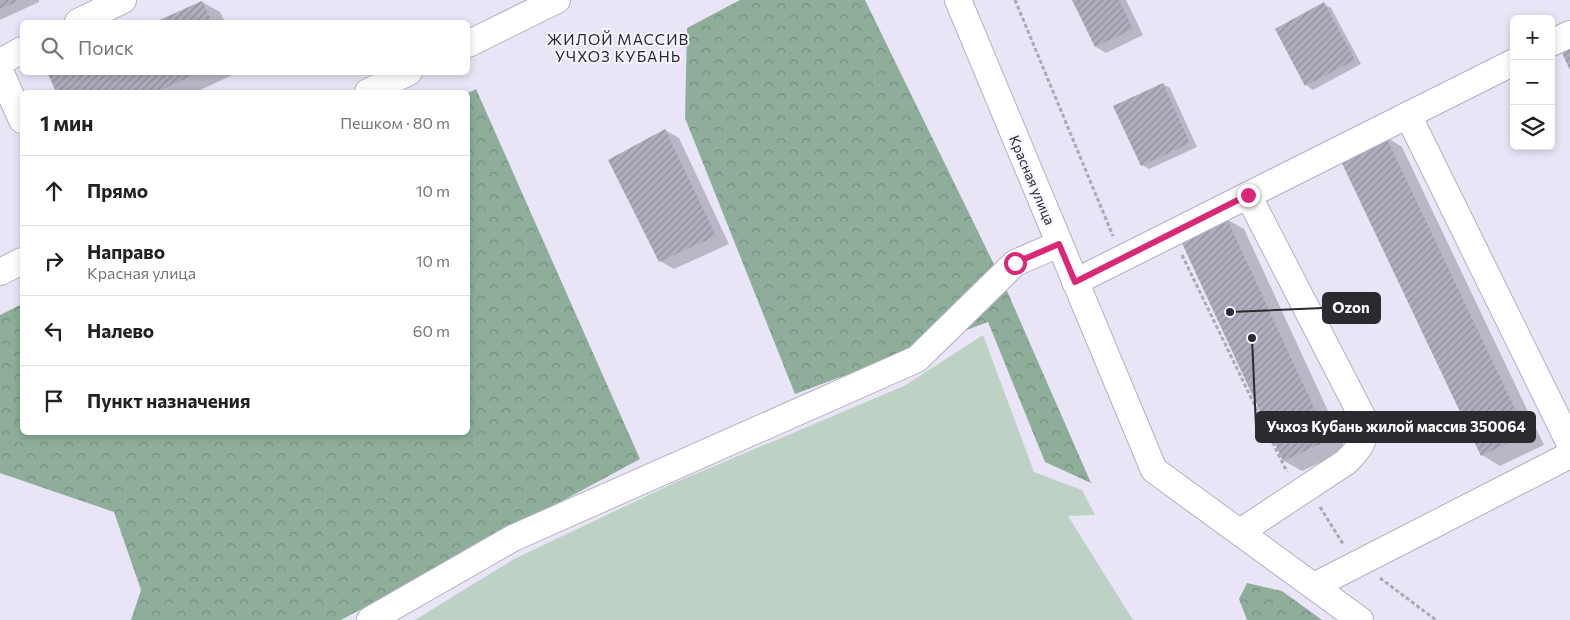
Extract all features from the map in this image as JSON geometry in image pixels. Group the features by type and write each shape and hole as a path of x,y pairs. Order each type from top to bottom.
{"street":[{"path":"82,20 122,0"},
{"path":"470,43 557,0"},
{"name":"Красная улица","path":"958,0 1154,470 1240,532"},
{"path":"1555,41 1570,34"},
{"path":"0,62 20,51"},
{"path":"1075,282 1510,64"},
{"path":"0,71 20,116"},
{"path":"372,90 403,75"},
{"path":"1408,115 1570,444"},
{"path":"1248,195 1364,422 1366,434 1358,450 1346,462 1240,532 1360,620"},
{"path":"370,620 513,538 917,359 1015,263 1059,244"},
{"path":"0,272 20,262"},
{"path":"1314,586 1570,455"}],"path":[{"path":"1015,0 1116,244"},
{"path":"1171,234 1292,480 1305,483 1350,556 1436,620"}],"green space":[{"path":"740,0 865,0 1007,291 1091,483 1045,462 988,322 795,394 685,118 687,28"},
{"path":"476,89 640,459 341,620 131,620 141,590 114,512 0,473 0,315 20,305 20,435 470,435 470,92"},
{"path":"983,335 1034,472 1082,490 1095,515 1068,516 1133,620 415,620 514,559 674,483 904,386"},
{"path":"1247,583 1282,591 1322,620 1247,620 1239,599"}],"building":[{"path":"0,0 20,0 0,9"},
{"path":"1072,0 1119,0 1133,29 1095,47"},
{"path":"202,1 211,20 159,20"},
{"path":"1324,2 1355,60 1305,86 1275,29"},
{"path":"1570,49 1570,70 1562,53"},
{"path":"48,75 194,75 161,90 55,90"},
{"path":"1163,83 1190,143 1141,166 1113,106"},
{"path":"665,129 716,236 659,262 608,160"},
{"path":"1385,135 1527,434 1481,456 1339,157"},
{"path":"1226,217 1329,440 1283,461 1180,239"}],"place":[{"name":"Ozon","path":"1230,312"},
{"name":"Учхоз Кубань жилой массив 350064","path":"1252,338"}],"district":[{"name":"ЖИЛОЙ МАССИВ УЧХОЗ КУБАНЬ","path":"618,48"}],"route":[{"path":"1015,263 1059,244 1075,282 1248,195"}]}
